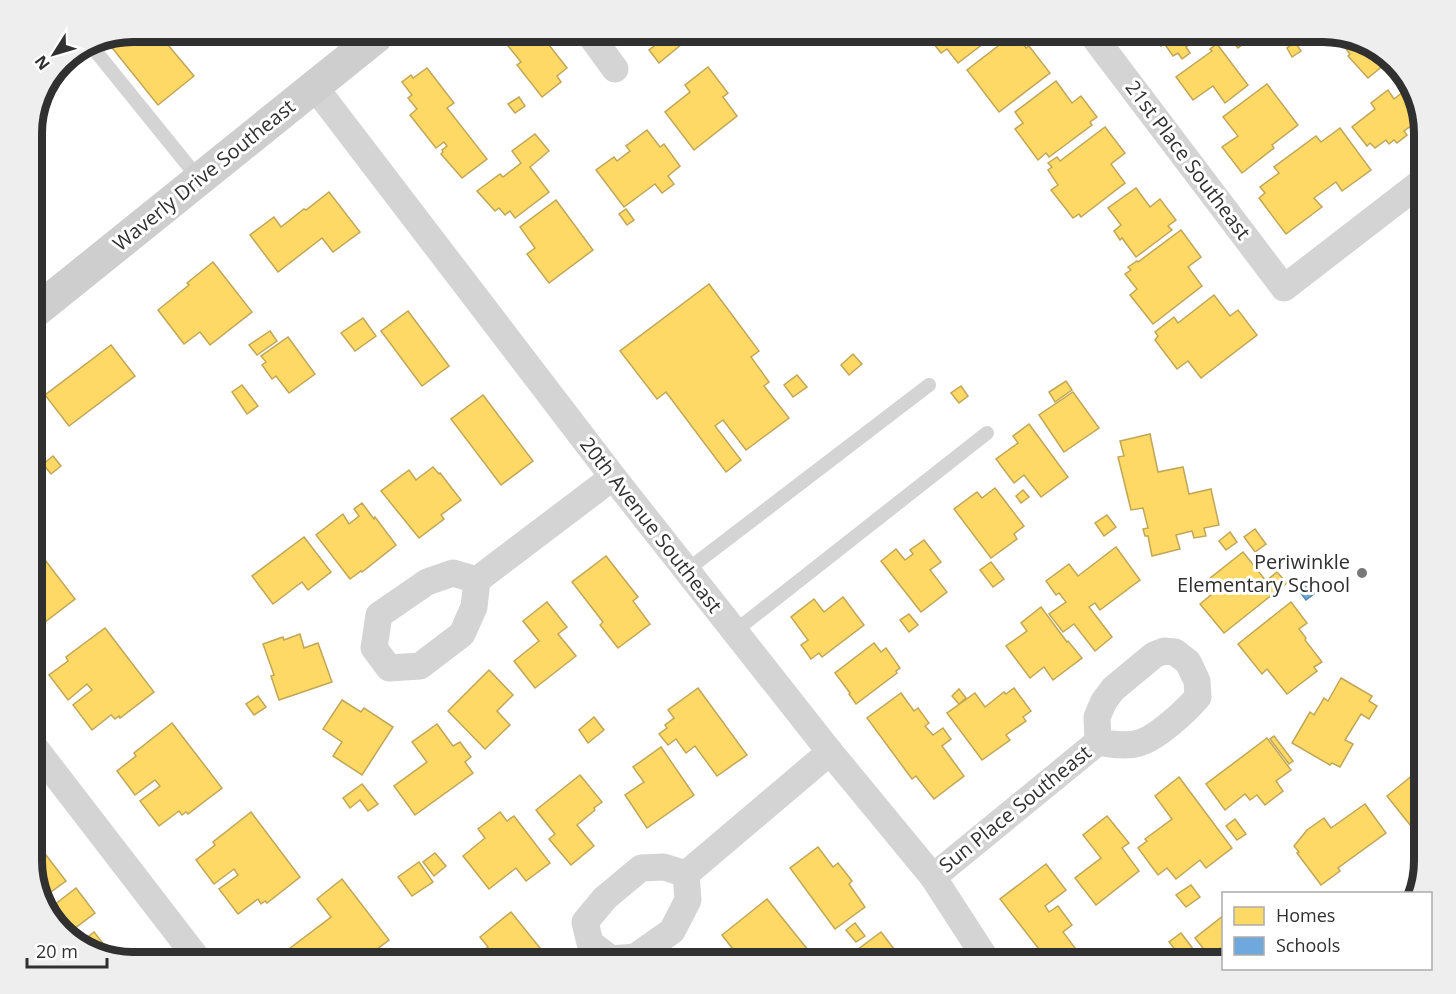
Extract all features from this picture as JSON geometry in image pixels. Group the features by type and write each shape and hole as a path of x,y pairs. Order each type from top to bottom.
{"main road":[{"name":"Waverly Drive Southeast","path":"42,306 370,42"}],"street":[{"path":"595,42 615,69"},
{"name":"21st Place Southeast","path":"1098,42 1284,288 1414,188"},
{"name":"20th Avenue Southeast","path":"314,86 613,477 830,752 933,877 981,952"},
{"path":"477,580 613,477"},
{"name":"Sun Place Southeast","path":"933,877 1098,742"},
{"path":"686,874 830,752"},
{"path":"42,757 192,952"}],"lane":[{"path":"95,50 199,179"},
{"path":"687,570 929,386"},
{"path":"735,631 987,433"}],"building: Homes":[{"path":"133,42 166,42 194,76 158,105 110,45"},
{"path":"505,42 554,42 549,45 567,68 557,76 561,82 542,97 517,65 521,62"},
{"path":"660,42 680,42 682,44 659,63 649,50"},
{"path":"932,42 986,42 958,63 947,49 941,53"},
{"path":"1003,42 1022,42 1026,48 1029,46 1050,73 999,112 967,70"},
{"path":"1158,42 1192,42 1186,47 1190,53 1182,59 1178,53 1173,56 1164,43 1161,46"},
{"path":"1233,42 1246,42 1238,48"},
{"path":"1295,42 1301,51 1292,57 1287,48"},
{"path":"1217,44 1248,85 1225,103 1213,86 1193,100 1176,77 1212,51 1210,49"},
{"path":"1344,46 1363,51 1383,66 1368,78 1348,56 1350,54"},
{"path":"708,67 728,93 723,97 737,116 694,150 665,112 690,92 685,85"},
{"path":"427,68 454,103 447,108 487,159 462,178 441,154 447,146 444,142 436,148 410,115 417,109 408,98 412,95 402,82 411,75 413,78"},
{"path":"1056,81 1072,103 1081,96 1097,117 1090,122 1092,125 1049,157 1046,153 1038,160 1015,129 1023,123 1015,112"},
{"path":"1267,84 1298,125 1272,145 1274,148 1242,173 1222,147 1238,136 1223,117"},
{"path":"1388,90 1394,99 1404,91 1411,109 1413,124 1404,131 1407,135 1397,143 1394,140 1389,144 1386,140 1375,148 1370,143 1367,146 1352,127 1375,109 1371,103"},
{"path":"519,97 525,106 515,113 508,104"},
{"path":"1105,127 1125,153 1111,164 1125,183 1081,217 1079,214 1073,218 1051,190 1058,185 1048,170 1052,167 1048,163 1057,157 1060,161"},
{"path":"1340,128 1371,170 1342,191 1336,182 1314,198 1322,207 1286,234 1259,198 1265,193 1260,187 1279,173 1274,167 1316,136 1321,142"},
{"path":"647,130 660,147 664,144 680,166 668,176 674,184 662,193 655,184 624,207 596,170 614,157 617,161 630,151 626,146"},
{"path":"535,134 549,151 530,167 549,192 515,218 510,211 505,215 499,208 495,211 477,191 500,174 503,177 521,163 512,151"},
{"path":"1136,188 1150,207 1160,199 1176,220 1168,226 1172,230 1136,257 1114,231 1121,225 1108,208"},
{"path":"329,192 360,232 333,252 322,238 278,272 250,235 274,217 281,227"},
{"path":"556,200 593,250 549,283 527,254 535,248 520,227"},
{"path":"626,209 634,220 627,225 619,214"},
{"path":"1181,230 1201,257 1188,267 1202,286 1153,324 1130,295 1137,289 1125,274 1131,270 1128,267"},
{"path":"213,262 252,312 210,345 200,332 184,344 158,310"},
{"path":"709,284 759,351 751,357 769,382 764,386 789,418 746,450 723,420 715,426 741,460 726,472 666,392 657,399 620,351"},
{"path":"1214,295 1230,316 1238,310 1257,335 1201,378 1188,361 1177,369 1155,340 1158,336 1155,332 1174,317 1178,323"},
{"path":"408,311 449,366 422,386 381,331"},
{"path":"363,318 376,336 355,351 341,333"},
{"path":"270,331 277,341 257,355 249,345"},
{"path":"288,337 315,374 289,393 276,376 272,379 262,365 266,362 261,356"},
{"path":"111,345 135,376 69,426 45,395"},
{"path":"853,354 862,364 849,375 841,365"},
{"path":"797,375 807,387 793,397 784,385"},
{"path":"1066,381 1072,390 1055,402 1049,392"},
{"path":"242,385 258,406 247,414 232,392"},
{"path":"961,386 968,396 959,403 951,393"},
{"path":"1073,392 1099,428 1064,452 1039,415"},
{"path":"483,395 533,461 501,485 451,419"},
{"path":"1029,424 1068,477 1041,497 1024,475 1014,483 996,459 1018,443 1013,436"},
{"path":"1150,434 1158,472 1183,467 1189,494 1211,489 1219,525 1204,528 1206,536 1194,538 1192,531 1176,535 1180,549 1152,556 1148,536 1145,536 1143,529 1148,528 1143,508 1131,510 1118,457 1124,456 1120,441"},
{"path":"53,456 61,466 51,474 43,464"},
{"path":"433,467 461,500 441,515 444,519 419,538 381,491 409,470 416,480"},
{"path":"995,488 1024,526 1014,534 1017,539 991,558 954,509 977,492 982,498"},
{"path":"1023,490 1029,497 1021,503 1016,496"},
{"path":"362,503 396,545 350,579 316,535 343,514 349,524 359,516 354,509"},
{"path":"1107,515 1116,527 1104,536 1095,523"},
{"path":"1255,529 1266,544 1255,552 1244,537"},
{"path":"1230,532 1237,542 1226,550 1219,541"},
{"path":"304,537 331,572 308,590 302,582 273,604 252,576"},
{"path":"924,540 941,562 930,570 947,592 921,612 881,561 896,549 905,560 913,554 910,550"},
{"path":"1116,547 1140,580 1100,610 1095,603 1089,607 1112,637 1095,651 1074,624 1063,632 1049,614 1066,602 1059,593 1056,595 1046,581 1069,564 1078,576"},
{"path":"1243,552 1266,581 1277,572 1287,583 1224,633 1200,604 1212,594 1204,583"},
{"path":"42,556 75,599 42,624"},
{"path":"606,556 638,597 633,601 650,624 618,648 600,625 603,622 572,582"},
{"path":"991,562 1004,579 993,587 980,570"},
{"path":"843,597 864,625 822,657 819,653 811,659 801,645 808,640 791,617 814,599 824,612"},
{"path":"547,602 567,627 558,634 576,656 535,688 514,661 539,641 523,621"},
{"path":"1291,602 1307,623 1299,629 1322,662 1314,667 1317,671 1287,694 1267,669 1262,674 1238,644"},
{"path":"1041,607 1082,658 1053,680 1044,667 1030,678 1006,646 1027,631 1021,623"},
{"path":"909,614 918,625 909,632 900,620"},
{"path":"105,628 154,692 120,718 119,716 115,719 111,715 92,730 73,705 92,690 87,684 68,700 49,675 68,661 66,657"},
{"path":"300,634 304,648 318,643 332,682 279,700 271,676 274,675 263,644"},
{"path":"874,643 881,652 886,648 900,668 896,671 897,673 856,704 835,673"},
{"path":"489,670 513,695 497,711 510,725 485,749 448,711"},
{"path":"1341,678 1372,696 1369,701 1377,706 1369,719 1361,714 1345,740 1353,744 1340,767 1332,763 1330,765 1292,743 1310,712 1314,715 1324,698 1328,701"},
{"path":"698,688 747,755 717,776 695,746 686,753 676,739 668,745 659,734 674,718 668,710"},
{"path":"1014,688 1031,711 1023,717 1026,721 1006,735 1010,740 982,760 947,713 975,693 985,707 1004,692 1006,694"},
{"path":"959,689 966,698 959,704 952,696"},
{"path":"901,693 914,711 918,708 929,723 925,726 933,735 943,728 951,739 942,746 964,776 934,799 916,776 912,779 867,718"},
{"path":"258,696 266,707 254,715 246,704"},
{"path":"342,700 361,712 364,708 393,727 362,775 333,756 342,742 323,729"},
{"path":"594,717 604,730 588,743 579,730"},
{"path":"172,723 222,788 188,814 186,812 182,815 179,811 159,826 140,801 160,786 155,780 135,795 117,771 136,756 134,753"},
{"path":"437,724 453,746 460,742 471,757 465,762 473,773 415,815 394,786 427,762 412,742"},
{"path":"1274,736 1293,761 1289,764 1270,739"},
{"path":"1267,738 1291,770 1276,781 1283,791 1265,805 1257,795 1250,800 1245,794 1225,810 1206,784"},
{"path":"661,747 694,795 647,828 625,795 644,782 633,767"},
{"path":"1414,774 1414,830 1387,796"},
{"path":"580,775 602,802 577,825 594,846 571,865 549,839 555,834 536,810"},
{"path":"1179,777 1232,848 1206,868 1200,860 1176,879 1167,868 1158,875 1138,848 1147,841 1145,839 1172,819 1155,796"},
{"path":"362,784 378,804 368,811 360,800 350,808 343,798"},
{"path":"1365,804 1386,833 1338,868 1340,871 1321,885 1294,846 1307,830 1324,818 1331,828"},
{"path":"251,812 300,877 267,903 265,901 261,904 258,899 238,914 219,889 238,875 234,869 214,884 196,860 215,845 213,842"},
{"path":"500,812 507,821 514,816 550,863 526,881 516,868 489,889 463,856 485,838 478,829"},
{"path":"1107,816 1129,843 1122,848 1139,871 1096,905 1075,878 1101,858 1083,835"},
{"path":"1235,819 1246,834 1237,840 1226,826"},
{"path":"818,847 833,867 838,863 852,881 849,884 865,907 835,929 790,868"},
{"path":"435,853 446,866 434,876 423,862"},
{"path":"46,855 66,881 48,894 45,885 42,858"},
{"path":"419,862 433,882 412,896 398,877"},
{"path":"1046,864 1066,890 1045,906 1049,912 1058,906 1072,925 1063,932 1075,948 1070,952 1041,952 1000,899"},
{"path":"342,879 389,940 373,952 285,952 331,917 317,899"},
{"path":"1191,885 1200,897 1186,907 1176,895"},
{"path":"76,888 95,913 73,929 54,905"},
{"path":"767,899 808,950 806,952 735,952 722,935"},
{"path":"511,912 540,948 536,952 481,952 488,947 480,937"},
{"path":"1222,917 1222,950 1220,948 1214,952 1206,952 1195,938"},
{"path":"855,923 865,936 856,942 846,930"},
{"path":"94,932 106,948 85,939"},
{"path":"881,932 896,952 854,952"},
{"path":"1181,933 1195,952 1177,952 1169,942"}],"building: Schools":[{"path":"1305,580 1315,593 1306,600 1296,587"}],"place":[{"name":"Periwinkle Elementary School","path":"1362,573"}]}
